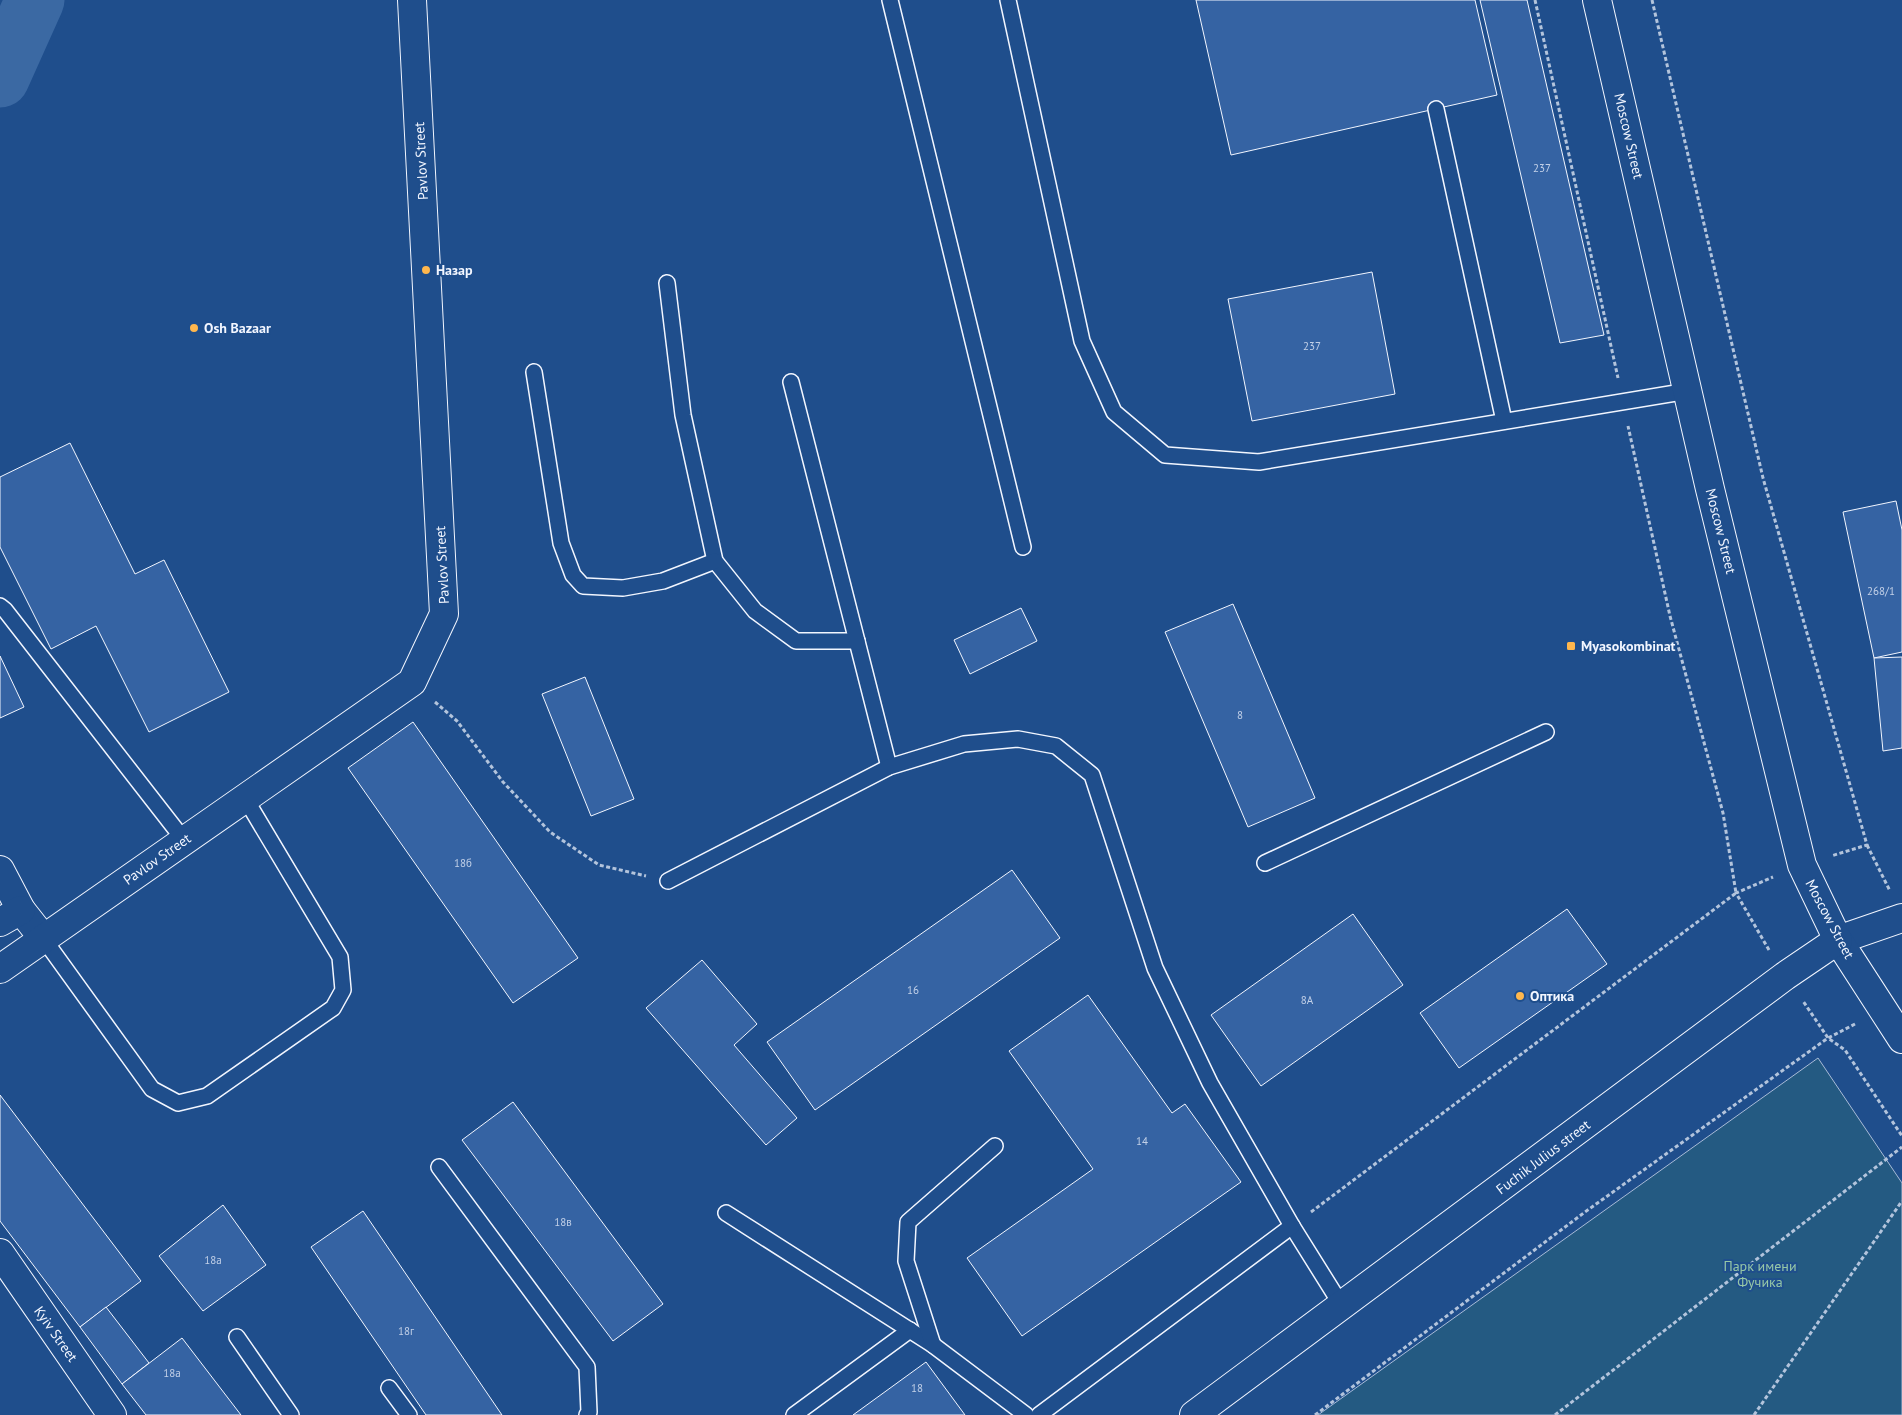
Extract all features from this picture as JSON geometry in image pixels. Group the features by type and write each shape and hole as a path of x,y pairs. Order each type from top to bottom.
{"main road":[{"name":"Pavlov Street","path":"0,968 412,682 444,614 412,0"},
{"name":"Moscow Street","path":"1597,0 1710,489 1802,865 1838,940 1902,1039"},
{"path":"0,870 10,916 44,938"},
{"name":"Fuchik Julius street","path":"1194,1415 1785,976 1838,940 1898,907"},
{"name":"Kyiv Street","path":"0,1253 112,1415"}],"lane":[{"path":"890,0 1023,547"},
{"path":"1008,0 1082,341 1114,412 1165,455 1259,462 1688,391"},
{"path":"1436,109 1504,421"},
{"path":"667,283 684,415 715,560 755,612 796,641 857,641"},
{"path":"534,372 561,542 573,575 583,586 623,588 663,581 715,560"},
{"path":"791,382 889,767"},
{"path":"0,606 184,840"},
{"path":"1265,863 1546,732"},
{"path":"668,881 889,767 964,744 1018,739 1056,746 1092,774 1154,968 1210,1083 1292,1226 1342,1306"},
{"path":"44,938 152,1089 178,1103 207,1096 334,1008 343,990 340,957 246,798"},
{"path":"933,1345 906,1261 908,1222 995,1146"},
{"path":"439,1167 587,1367 589,1412 587,1415"},
{"path":"726,1213 933,1345 1026,1415"},
{"path":"1039,1415 1292,1226"},
{"path":"794,1415 910,1330"},
{"path":"237,1337 291,1415"},
{"path":"389,1388 409,1415"}],"path":[{"path":"1534,0 1670,616 1723,813 1736,893 1785,976 1828,1038 1845,1050 1902,1136"},
{"path":"1652,0 1763,478 1867,845 1898,907"},
{"path":"412,682 457,721 503,782 550,832 598,865 668,881"},
{"path":"1292,1226 1736,893 1802,865 1867,845"},
{"path":"1315,1415 1585,1212 1828,1038"},
{"path":"1555,1415 1902,1147"},
{"path":"1754,1415 1902,1200"}],"green space":[{"name":"Парк имени Фучика","path":"1818,1058 1902,1183 1902,1415 1318,1415"}],"building":[{"path":"1196,0 1475,0 1497,95 1231,155"},
{"path":"1480,0 1527,0 1604,335 1560,343"},
{"path":"1372,272 1395,394 1252,421 1228,299"},
{"path":"70,443 135,574 164,560 229,692 149,732 96,626 51,649 0,547 0,477"},
{"path":"1896,501 1902,530 1902,652 1874,658 1843,512"},
{"path":"1233,604 1315,798 1248,827 1165,632"},
{"path":"1021,608 1037,641 970,674 954,640"},
{"path":"0,656 24,707 0,718"},
{"path":"1902,657 1902,748 1883,751 1874,658"},
{"path":"585,677 634,799 591,816 542,694"},
{"path":"413,722 578,958 513,1003 348,768"},
{"path":"1012,870 1060,938 815,1110 767,1042"},
{"path":"1567,909 1607,964 1459,1068 1420,1013"},
{"path":"1353,914 1403,985 1261,1086 1211,1015"},
{"path":"702,960 757,1024 734,1045 797,1118 766,1145 646,1008"},
{"path":"1088,995 1172,1113 1185,1104 1241,1182 1022,1336 967,1258 1093,1169 1009,1051"},
{"path":"0,1095 141,1281 80,1327 0,1221"},
{"path":"513,1102 663,1304 613,1341 462,1140"},
{"path":"223,1205 266,1265 203,1311 159,1256"},
{"path":"363,1211 502,1415 426,1415 311,1247"},
{"path":"106,1307 149,1363 122,1384 80,1327"},
{"path":"182,1338 241,1415 146,1415 122,1384"},
{"path":"926,1362 965,1415 853,1415"}],"waterway":[{"path":"0,78 35,0"}],"place":[{"name":"Назар","path":"426,270"},
{"name":"Osh Bazaar","path":"194,328"},
{"name":"Myasokombinat","path":"1571,646"},
{"name":"Оптика","path":"1520,996"}]}
